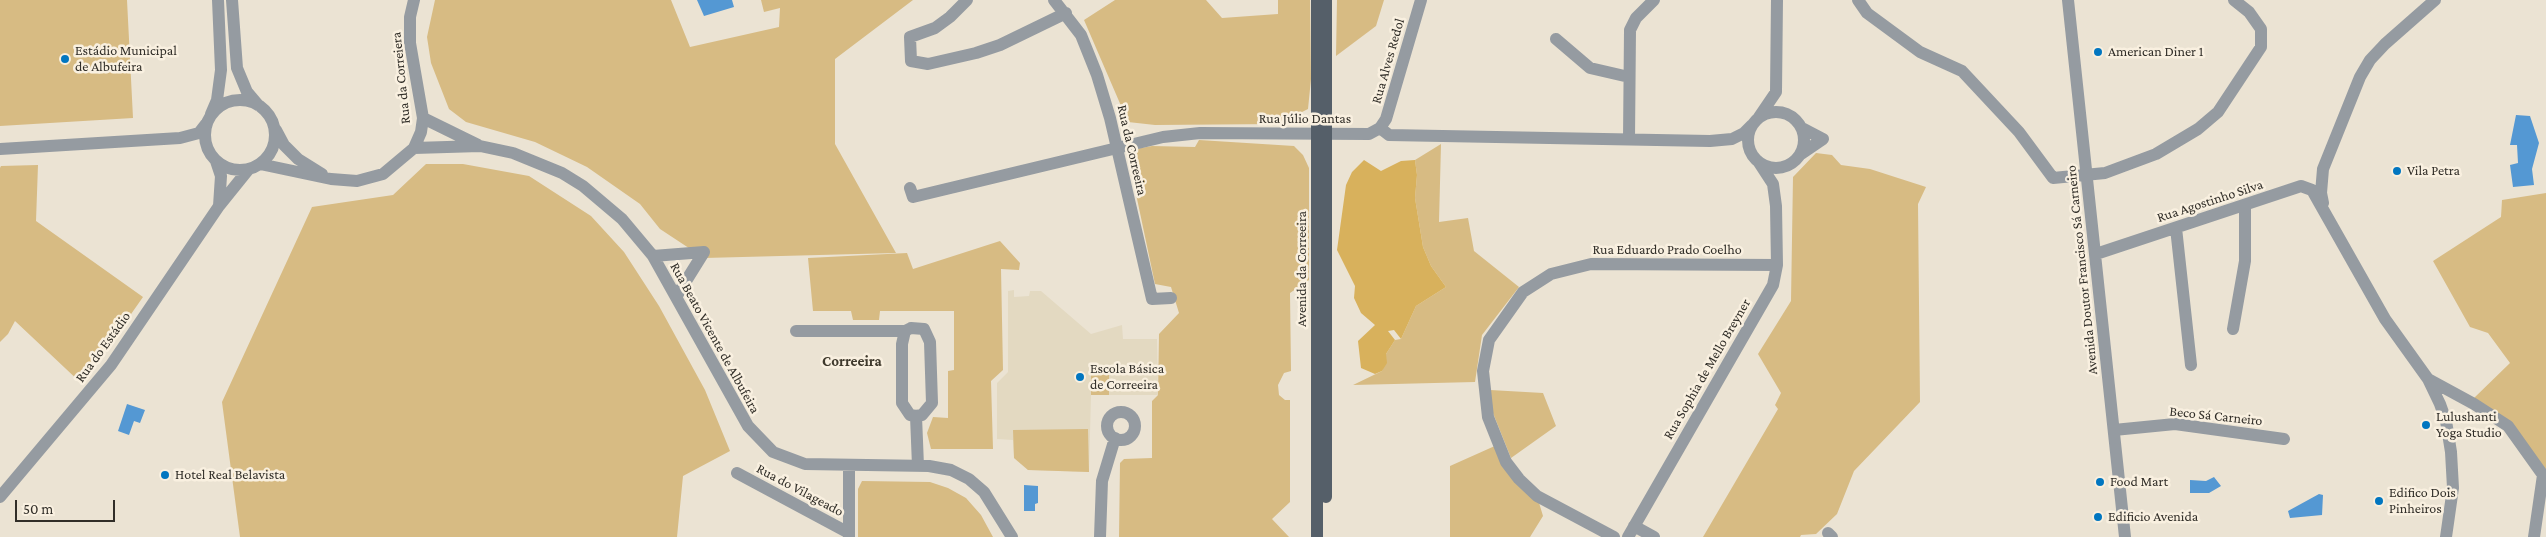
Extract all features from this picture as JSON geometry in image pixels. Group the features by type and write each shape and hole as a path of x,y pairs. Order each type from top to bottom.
{"main road":[{"name":"Avenida da Correeira","path":"1317,0 1322,135 1326,537"},
{"name":"Avenida da Correeira","path":"1317,537 1322,135 1326,0"}],"street":[{"path":"218,0 221,70 217,100 204,132 206,147 216,161 221,176 219,206"},
{"path":"232,0 237,68 247,92 267,112 284,145 298,159 331,179"},
{"name":"Rua da Correiera","path":"260,164 331,179 357,181 383,174 414,148 421,132 424,118 410,43 410,17 414,0"},
{"path":"967,0 950,17 935,28 910,37 911,61 928,64 976,54 1000,46 1066,12"},
{"name":"Rua da Correeira","path":"1054,0 1066,12 1080,35 1098,75 1152,299 1171,298"},
{"name":"Rua Alves Redol","path":"1380,128 1386,119 1421,0"},
{"path":"1629,139 1630,30 1636,18 1654,0"},
{"path":"1777,0 1776,92 1799,123"},
{"path":"1858,0 1867,13 1920,52 1962,71 2019,132 2053,178 2106,173 2156,154 2198,129 2218,112 2260,47 2261,29 2248,12 2234,0"},
{"name":"Avenida Doutor Francisco Sá Carneiro","path":"2068,0 2125,537"},
{"path":"2435,0 2385,44 2370,60 2360,77 2323,169 2321,193 2324,208 2385,319 2428,379 2446,421 2451,452 2452,488 2446,537"},
{"path":"1556,39 1590,68 1629,77"},
{"name":"Rua Sophia de Mello Breyner","path":"1776,92 1756,121 1748,141 1750,150 1773,184 1776,206"},
{"path":"0,149 180,138 199,133 216,109 230,101 242,100 260,106"},
{"path":"1380,128 1389,135 1710,141 1732,139 1744,133 1756,121 1778,111 1823,139 1782,167 1772,168 1739,147 1710,141"},
{"name":"Rua Beato Vicente de Albufeira","path":"424,118 480,146"},
{"name":"Rua Sophia de Mello Breyner","path":"1631,531 1773,285 1777,265 1776,206 1778,186 1804,142 1799,123"},
{"name":"Rua do Estádio","path":"0,497 111,365 219,206 248,170 260,164 269,155 274,144 274,125"},
{"name":"Rua Júlio Dantas","path":"910,188 913,197 1163,137 1200,133 1369,134 1380,128"},
{"name":"Rua Beato Vicente de Albufeira","path":"414,148 480,146 513,153 562,173 583,186 622,219 653,256 748,426 773,452 805,464 918,466 951,470 969,479 984,492 997,509 1012,537"},
{"path":"216,161 235,170 248,170"},
{"name":"Rua Agostinho Silva","path":"2096,254 2301,186 2312,190 2324,208"},
{"path":"2233,329 2245,261 2246,205"},
{"path":"2176,228 2192,365"},
{"path":"653,256 704,252 676,297"},
{"name":"Rua Eduardo Prado Coelho","path":"1614,537 1537,496 1518,479 1506,462 1488,417 1483,371 1489,340 1524,292 1551,274 1591,264 1777,265"},
{"path":"796,331 905,331 911,328 924,329 930,342 932,404 922,415 916,416 910,415 902,403 902,344 905,331"},
{"path":"2428,379 2474,404 2508,426 2543,475 2534,537"},
{"path":"916,416 918,466"},
{"name":"Beco Sá Carneiro","path":"2114,430 2174,424 2284,439"},
{"path":"1100,537 1102,480 1115,438"},
{"name":"Rua do Vilageado","path":"737,473 849,535 849,465"},
{"path":"1631,531 1654,537"}],"shaded area":[{"name":"Estádio Municipal de Albufeira","path":"0,0 127,0 133,118 0,126"},
{"path":"435,0 671,0 690,47 779,27 780,8 764,12 761,0 913,0 835,59 835,144 896,253 704,258 660,229 640,204 587,167 535,142 466,122 449,109 431,63 427,37"},
{"path":"1115,0 1206,0 1222,18 1278,14 1278,0 1310,0 1311,79 1308,109 1278,124 1155,125 1128,122 1084,20"},
{"path":"1337,0 1384,0 1376,26 1336,56"},
{"path":"1199,140 1294,146 1303,155 1309,168 1309,280 1290,293 1291,371 1284,373 1278,385 1279,395 1285,400 1290,400 1290,502 1272,519 1289,537 1119,537 1120,463 1124,459 1152,458 1152,401 1158,395 1159,334 1179,313 1171,287 1155,284 1128,156 1136,149 1152,146 1195,147"},
{"path":"1441,144 1439,222 1468,218 1474,251 1519,287 1482,335 1475,382 1353,385 1382,371 1386,354 1395,340 1401,339 1416,306 1446,287 1431,266 1423,247 1415,198 1417,175 1415,160"},
{"path":"1816,153 1832,155 1841,165 1870,169 1926,187 1918,204 1920,402 1854,471 1837,514 1816,534 1801,535 1800,537 1703,537 1778,409 1775,405 1781,393 1758,354 1791,301 1793,177"},
{"path":"1364,160 1381,171 1401,161 1415,160 1417,175 1415,198 1423,247 1431,266 1446,287 1416,306 1401,339 1394,330 1388,331 1395,340 1386,354 1387,363 1382,371 1375,374 1361,368 1358,341 1375,325 1361,313 1354,298 1355,286 1337,250 1346,185 1352,172"},
{"path":"426,164 463,164 529,176 591,216 624,252 659,306 705,390 730,451 683,476 677,537 240,537 222,402 312,207 393,195"},
{"path":"38,165 36,221 143,297 82,384 15,321 8,334 0,342 0,168 1,166"},
{"path":"2546,193 2546,472 2473,399 2510,363 2488,333 2470,327 2433,261 2501,217 2502,200"},
{"path":"1000,241 1020,263 1019,270 1001,269 1003,370 991,381 993,449 931,449 927,433 933,417 948,418 948,371 954,370 954,311 880,311 879,320 853,320 851,311 813,311 808,258 907,253 913,269"},
{"name":"Escola Básica de Correeira","path":"1014,290 1014,297 1029,296 1030,291 1041,291 1091,334 1122,325 1123,339 1157,339 1158,395 1091,395 1089,472 1028,470 1014,458 1013,440 997,439 997,383 1008,372 1008,291"},
{"path":"1091,371 1109,371 1109,395 1091,395"},
{"path":"1490,390 1543,393 1556,426 1511,458 1493,413"},
{"path":"1088,429 1089,472 1028,470 1014,458 1013,430"},
{"path":"1497,445 1537,496 1543,516 1530,537 1450,537 1450,466"},
{"path":"862,481 930,482 948,488 966,498 981,515 993,537 858,537 858,489"}],"water":[{"path":"697,0 732,0 734,7 704,16"},
{"path":"2516,115 2530,116 2539,143 2532,169 2534,185 2513,187 2510,165 2518,163 2517,145 2510,145"},
{"path":"127,404 145,410 140,423 134,421 129,435 118,431"},
{"path":"2214,477 2221,486 2209,493 2190,493 2190,480 2206,481"},
{"path":"1024,485 1038,486 1038,503 1035,504 1035,511 1024,511"},
{"path":"2319,494 2323,495 2322,515 2290,518 2288,511"}],"place":[{"name":"American Diner 1","path":"2098,52"},
{"name":"Estádio Municipal de Albufeira","path":"65,59"},
{"name":"Vila Petra","path":"2397,171"},
{"name":"Escola Básica de Correeira","path":"1080,377"},
{"name":"Lulushanti Yoga Studio","path":"2426,425"},
{"name":"Hotel Real Belavista","path":"165,475"},
{"name":"Food Mart","path":"2100,482"},
{"name":"Edifico Dois Pinheiros","path":"2379,501"},
{"name":"Edificio Avenida","path":"2098,517"}],"district":[{"name":"Correeira","path":"852,361"}]}
